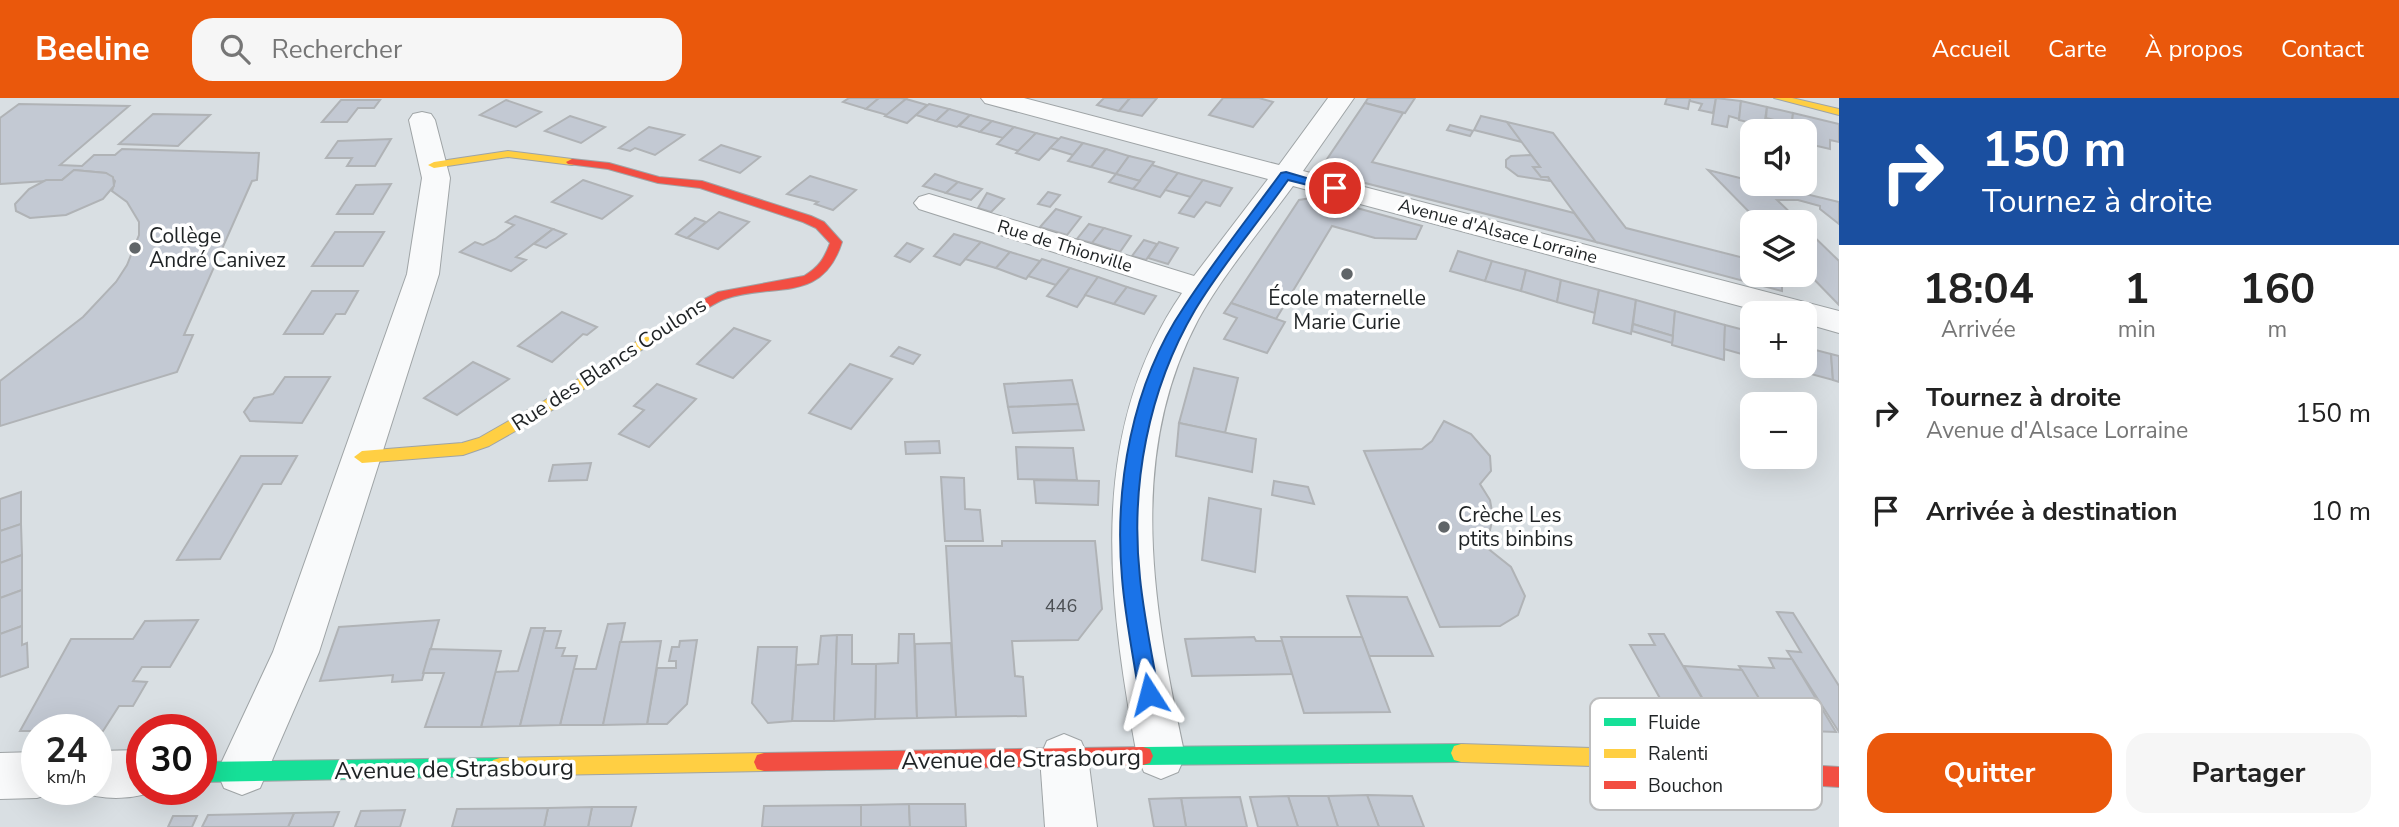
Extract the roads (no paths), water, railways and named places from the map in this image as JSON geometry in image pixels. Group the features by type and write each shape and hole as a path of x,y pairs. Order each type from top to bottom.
{"street":[{"name":"Avenue d'Alsace Lorraine","path":"994,98 1839,322"},
{"path":"1161,756 1131,577 1129,506 1139,433 1153,384 1176,330 1202,289 1341,98"},
{"path":"1779,98 1839,111"},
{"path":"242,772 296,652 424,274 436,178 422,120"},
{"name":"Rue des Blancs Coulons","path":"362,457 463,449 484,442 716,296 785,285 814,277 824,271 836,252 836,242 820,225 702,185 658,180 609,166 508,153 434,165"},
{"name":"Rue de Thionville","path":"929,203 1202,289"},
{"name":"Avenue de Strasbourg","path":"217,772 1497,752 1590,759"},
{"path":"1064,757 1071,827"},
{"path":"0,776 21,775"}],"place":[{"name":"Collège André Canivez","path":"135,248"},
{"name":"École maternelle Marie Curie","path":"1347,274"},
{"name":"Crèche Les ptits binbins","path":"1444,527"}]}
